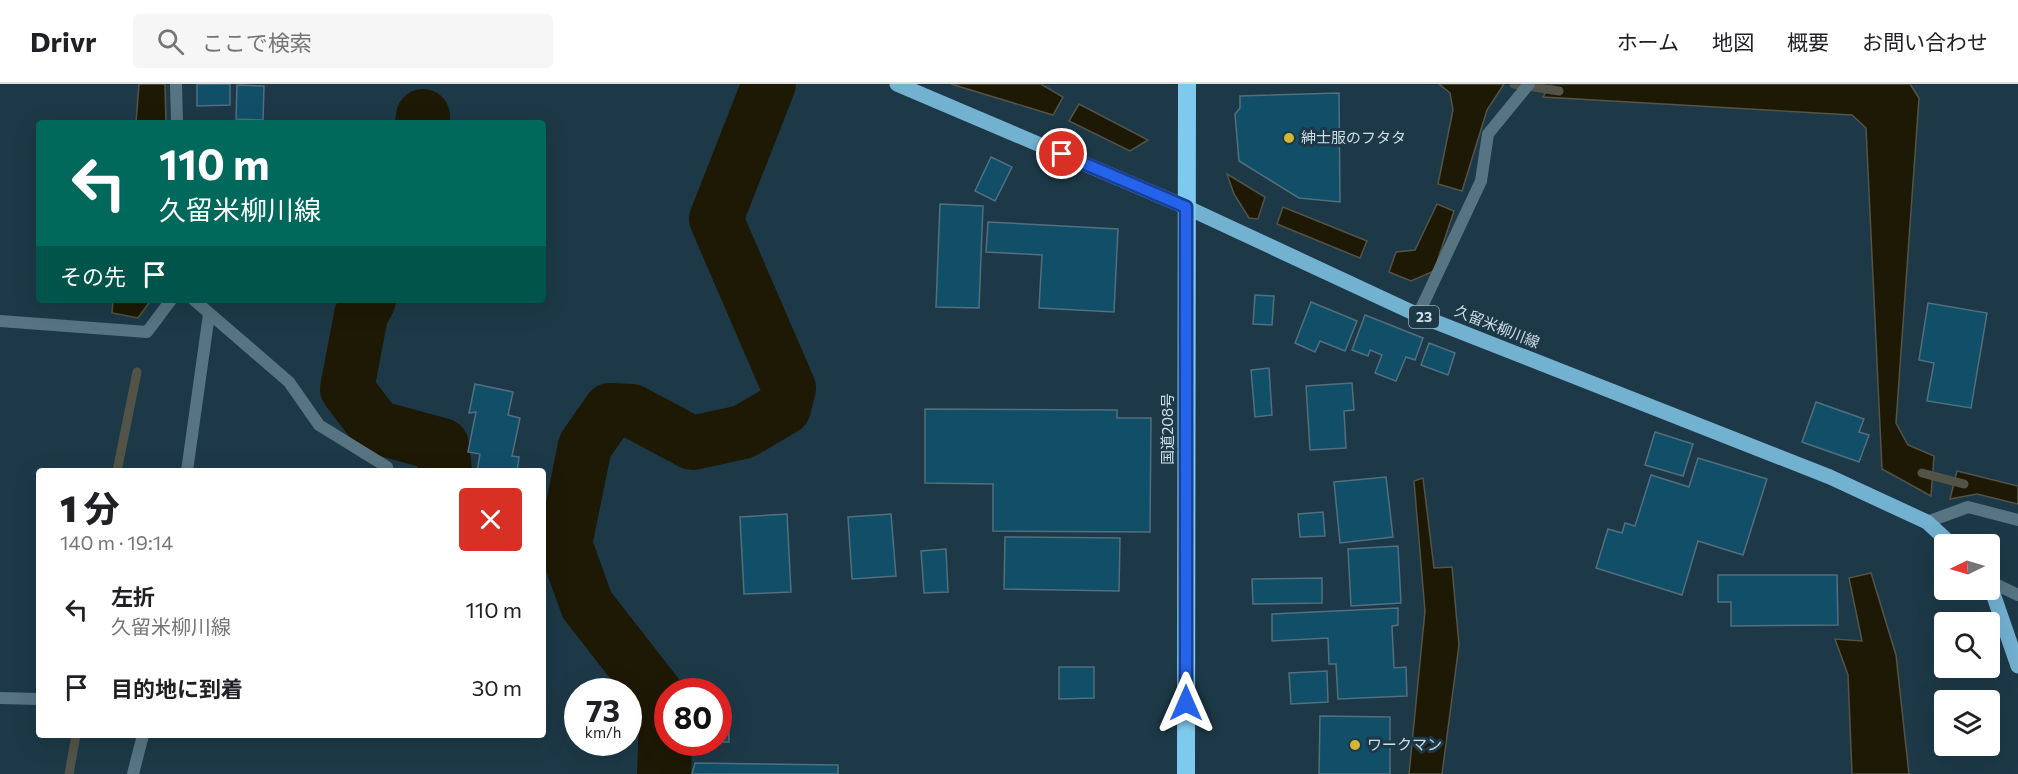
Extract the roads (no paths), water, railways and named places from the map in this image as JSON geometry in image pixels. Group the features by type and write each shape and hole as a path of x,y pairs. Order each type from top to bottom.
{"highway":[{"name":"国道208号","path":"1186,774 1187,84"}],"main road":[{"name":"久留米柳川線","path":"897,84 1186,207 1418,315 1830,477 1927,522 1940,534"},
{"path":"1995,600 2018,666"}],"street":[{"path":"176,84 177,120"},
{"path":"1418,315 1481,181 1488,134 1529,84"},
{"path":"0,321 147,332 169,303"},
{"path":"197,303 289,382 320,425 387,468"},
{"path":"187,468 210,314"},
{"path":"1927,522 1968,507 2018,520"},
{"path":"2000,586 2018,595"},
{"path":"0,698 36,699"},
{"path":"133,774 142,738"}],"waterway":[{"path":"664,774 666,717 658,696 587,605 565,544 585,446 610,410 632,411 692,443 743,432 784,408 789,388 716,219 769,84"},
{"path":"1514,84 1559,91"},
{"path":"422,120 423,116"},
{"path":"367,303 361,315 347,389 376,427 442,445 445,468"},
{"path":"118,468 137,372"},
{"path":"1922,473 1964,484"},
{"path":"69,774 75,738"}],"place":[{"name":"紳士服のフタタ","path":"1289,138"},
{"name":"ワークマン","path":"1355,745"}]}
